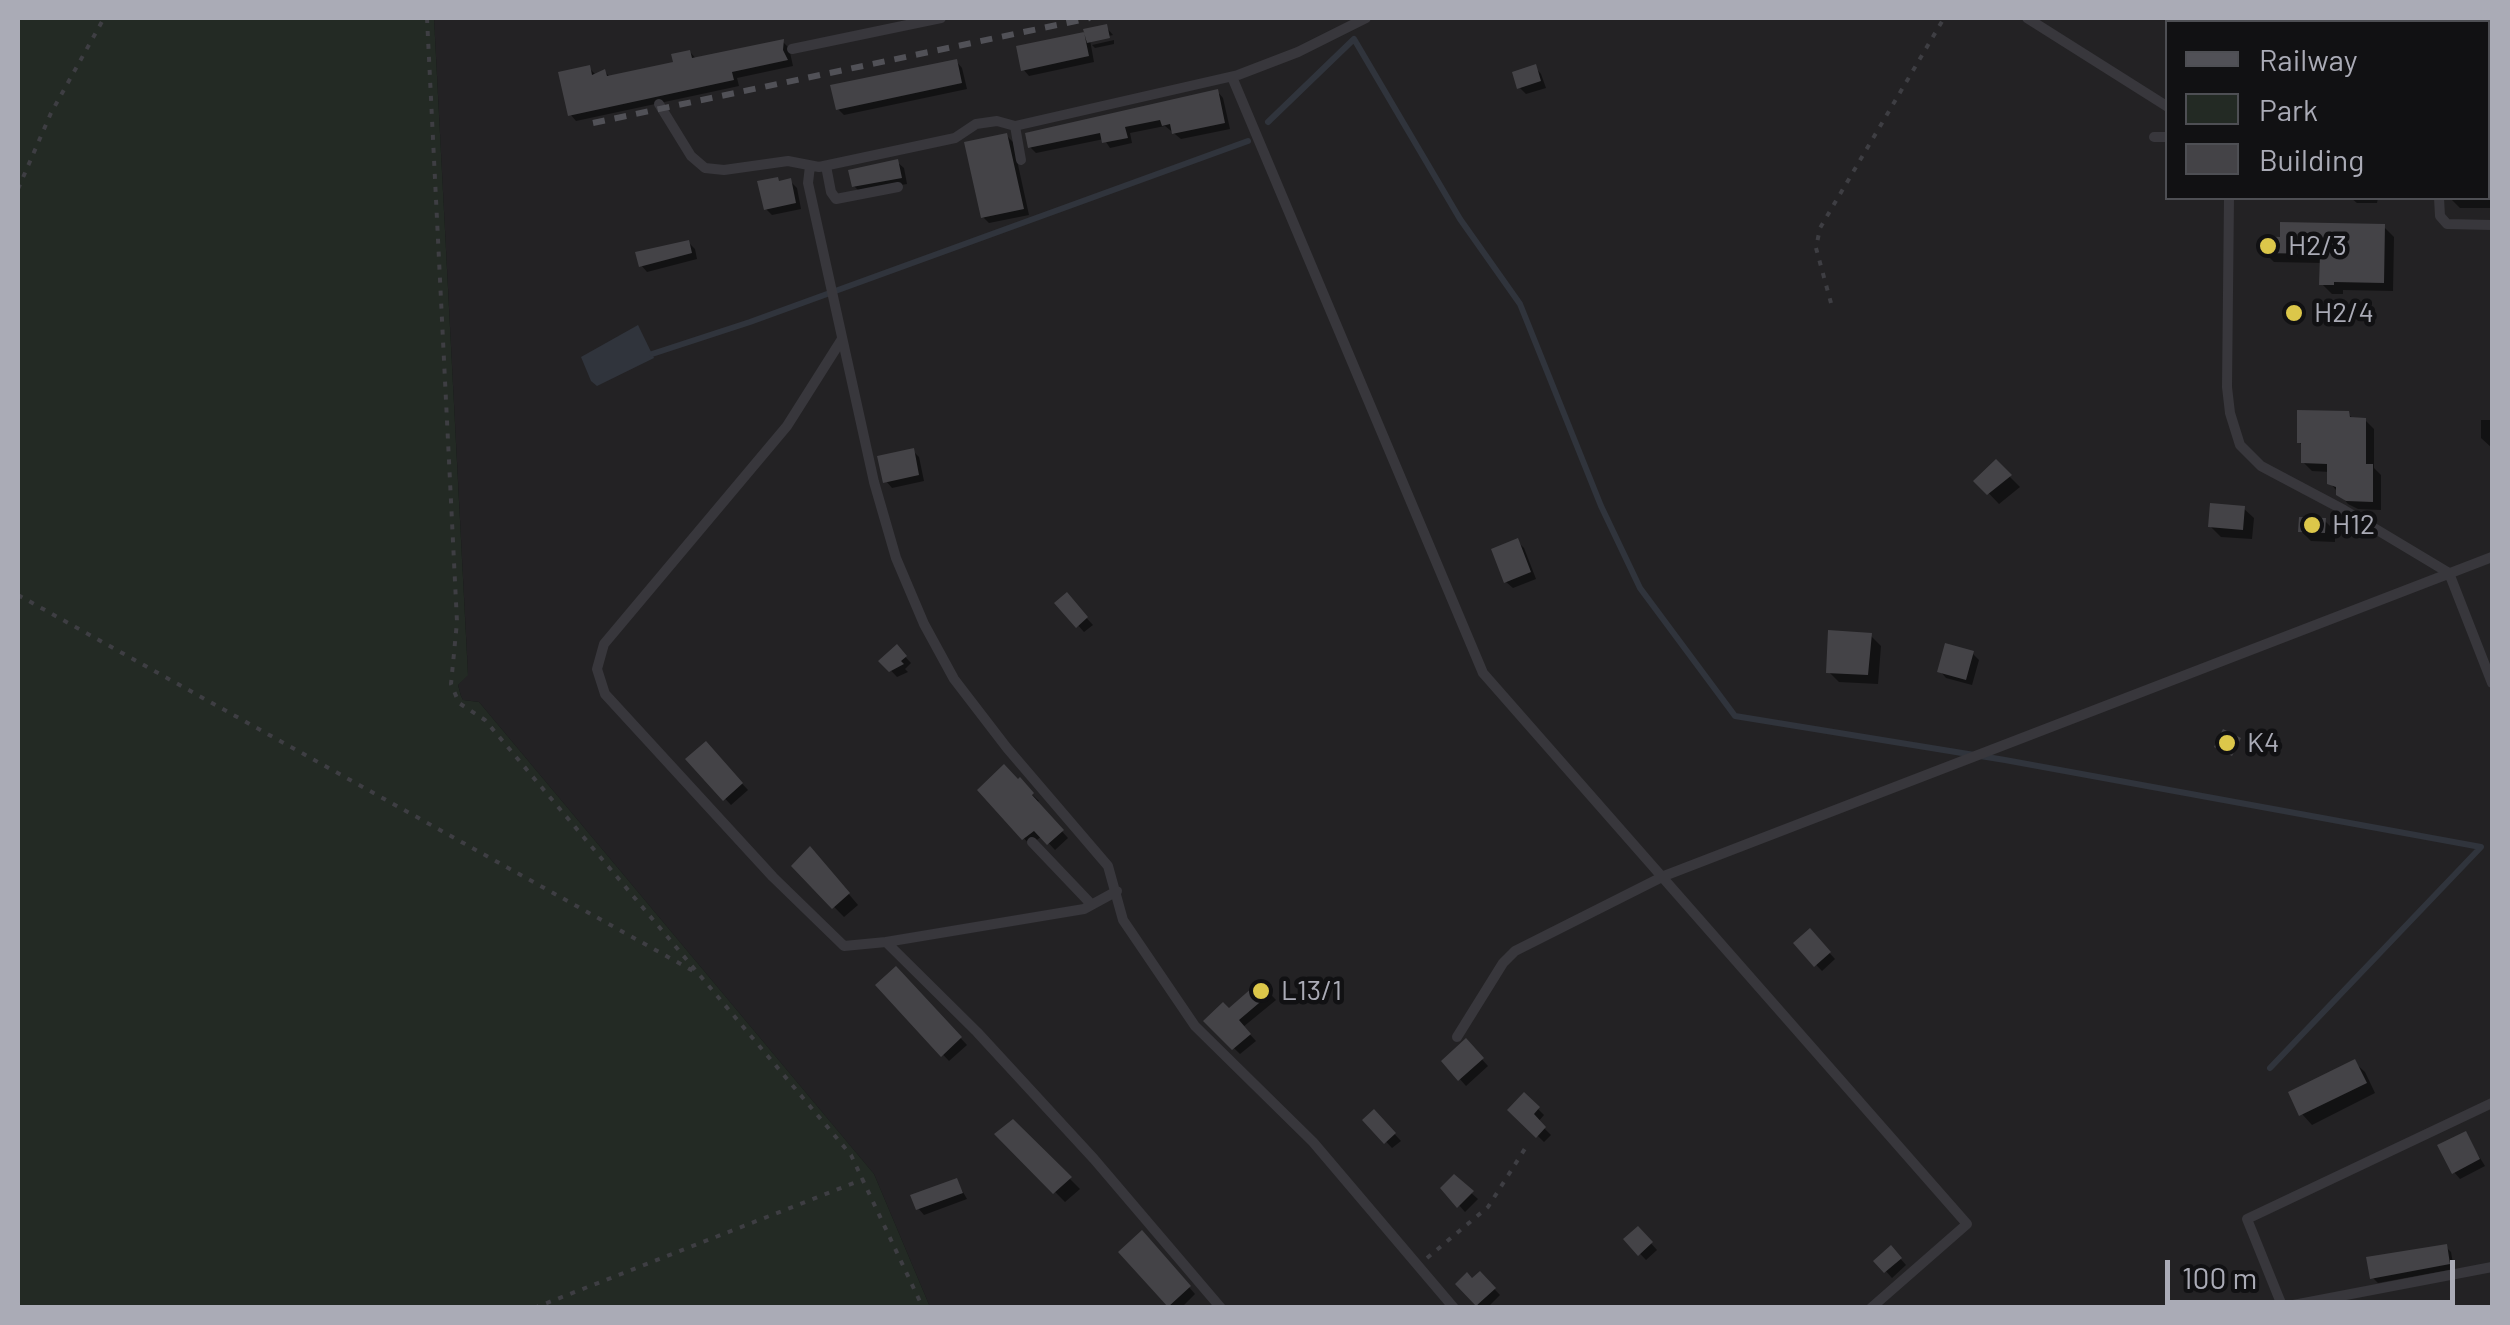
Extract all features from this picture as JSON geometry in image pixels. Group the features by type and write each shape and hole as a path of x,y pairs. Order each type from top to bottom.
{"lane":[{"path":"792,48 942,18"},
{"path":"659,104 690,156 705,168 724,170 788,161 826,166 956,138 976,124 998,122 1014,126 1232,77 1298,52 1366,18"},
{"path":"2027,18 2165,105"},
{"path":"1232,77 1477,662 1490,683 1967,1224 1871,1308"},
{"path":"1014,126 1022,160"},
{"path":"2154,137 2165,137"},
{"path":"810,166 808,183 874,482 896,558 924,624 954,679 1108,866 1123,920 1194,1026 1313,1142 1454,1308"},
{"path":"826,166 836,198 898,187"},
{"path":"2229,200 2227,387 2240,445 2261,466 2449,573 2492,683"},
{"path":"2439,200 2440,216 2447,224 2492,225"},
{"path":"842,339 788,426 604,644 597,669 605,694 773,877 844,946 1084,910 1117,891"},
{"path":"1457,1037 1503,963 1515,951 1664,876 2492,557"},
{"path":"1032,842 1092,905"},
{"path":"886,942 977,1032 1094,1159 1222,1308"},
{"path":"2492,1103 2246,1219 2283,1307 2492,1267"}],"path":[{"path":"18,189 52,113 104,18"},
{"path":"426,18 457,622 451,684 459,703 485,720 851,1156 923,1308"},
{"path":"1831,303 1816,248 1820,228 1944,18"},
{"path":"18,595 700,974"},
{"path":"1418,1266 1488,1207 1526,1146"},
{"path":"534,1308 864,1179"}],"shaded area":[{"path":"434,18 2492,18 2492,1307 930,1307 874,1174 479,702 463,700 458,685 468,674"},
{"path":"638,325 654,358 597,386 581,357"}],"green space":[{"path":"18,18 434,18 468,675 458,685 461,696 463,700 479,702 874,1174 930,1307 18,1307"}],"building":[{"path":"1107,24 1110,38 1087,43 1083,29"},
{"path":"1084,32 1089,56 1021,71 1016,46"},
{"path":"784,39 783,50 788,60 732,72 734,80 568,116 558,72 590,65 592,75 605,69 607,76 673,62 671,54 690,50 692,58"},
{"path":"957,59 962,83 836,110 830,85"},
{"path":"1536,64 1541,81 1517,89 1512,72"},
{"path":"1218,89 1225,123 1172,134 1170,124 1162,126 1160,120 1125,127 1128,138 1102,143 1100,133 1028,148 1025,133"},
{"path":"1007,133 1024,209 981,218 964,142"},
{"path":"898,159 902,178 852,187 848,170"},
{"path":"778,177 779,181 791,178 796,203 764,210 757,181"},
{"path":"2280,222 2385,224 2384,283 2319,285 2320,254 2262,253 2262,236 2280,237"},
{"path":"689,240 692,253 639,267 635,252"},
{"path":"2297,410 2349,411 2350,417 2366,418 2366,464 2373,464 2373,502 2346,501 2336,495 2336,487 2327,484 2327,464 2301,463"},
{"path":"914,448 919,475 883,483 877,456"},
{"path":"1996,459 2012,475 1987,495 1973,481"},
{"path":"2210,503 2245,506 2243,530 2208,527"},
{"name":"H12","path":"2299,517 2326,518 2325,533 2298,532"},
{"path":"1518,538 1531,572 1504,583 1491,549"},
{"path":"1067,592 1088,617 1076,628 1054,603"},
{"path":"1828,630 1872,633 1868,675 1826,673"},
{"path":"1945,643 1974,651 1966,680 1937,672"},
{"path":"897,644 907,656 901,661 904,664 889,672 878,661"},
{"name":"K4","path":"2223,729 2241,738 2232,756 2214,747"},
{"path":"706,741 743,783 723,801 685,759"},
{"path":"1004,764 1020,777 1064,830 1047,845 1034,831 1022,840 977,790"},
{"path":"810,846 850,893 832,909 791,866"},
{"path":"1810,928 1831,952 1814,967 1793,943"},
{"path":"896,966 962,1037 941,1057 875,985"},
{"path":"1261,980 1272,992 1239,1020 1251,1034 1232,1050 1203,1021 1223,1002 1229,1008"},
{"path":"1466,1038 1484,1058 1458,1081 1441,1061"},
{"path":"2355,1059 2367,1083 2299,1116 2288,1092"},
{"path":"1524,1092 1540,1107 1534,1114 1546,1127 1536,1138 1507,1110"},
{"path":"1374,1109 1396,1133 1384,1144 1362,1120"},
{"path":"1013,1119 1072,1177 1053,1194 994,1134"},
{"path":"2466,1131 2480,1159 2452,1174 2437,1145"},
{"path":"1454,1174 1474,1191 1457,1208 1440,1188"},
{"path":"957,1178 963,1193 916,1210 910,1195"},
{"path":"1638,1226 1653,1242 1638,1256 1623,1239"},
{"path":"1142,1230 1191,1286 1168,1307 1118,1252"},
{"path":"2447,1244 2450,1264 2370,1279 2366,1257"},
{"path":"1891,1245 1902,1258 1884,1273 1873,1261"},
{"path":"1480,1271 1496,1288 1476,1306 1455,1284 1467,1272 1472,1278"}],"waterway":[{"path":"1268,122 1354,39 1460,219 1520,304 1601,506 1640,588 1735,716 2005,760 2481,847 2270,1068"},
{"path":"652,354 1248,141"}],"railway":[{"path":"593,123 1090,18"}],"place":[{"name":"H2/3","path":"2268,246"},
{"name":"H2/4","path":"2294,313"},
{"name":"H12","path":"2312,525"},
{"name":"K4","path":"2227,743"},
{"name":"L13/1","path":"1261,991"}]}
